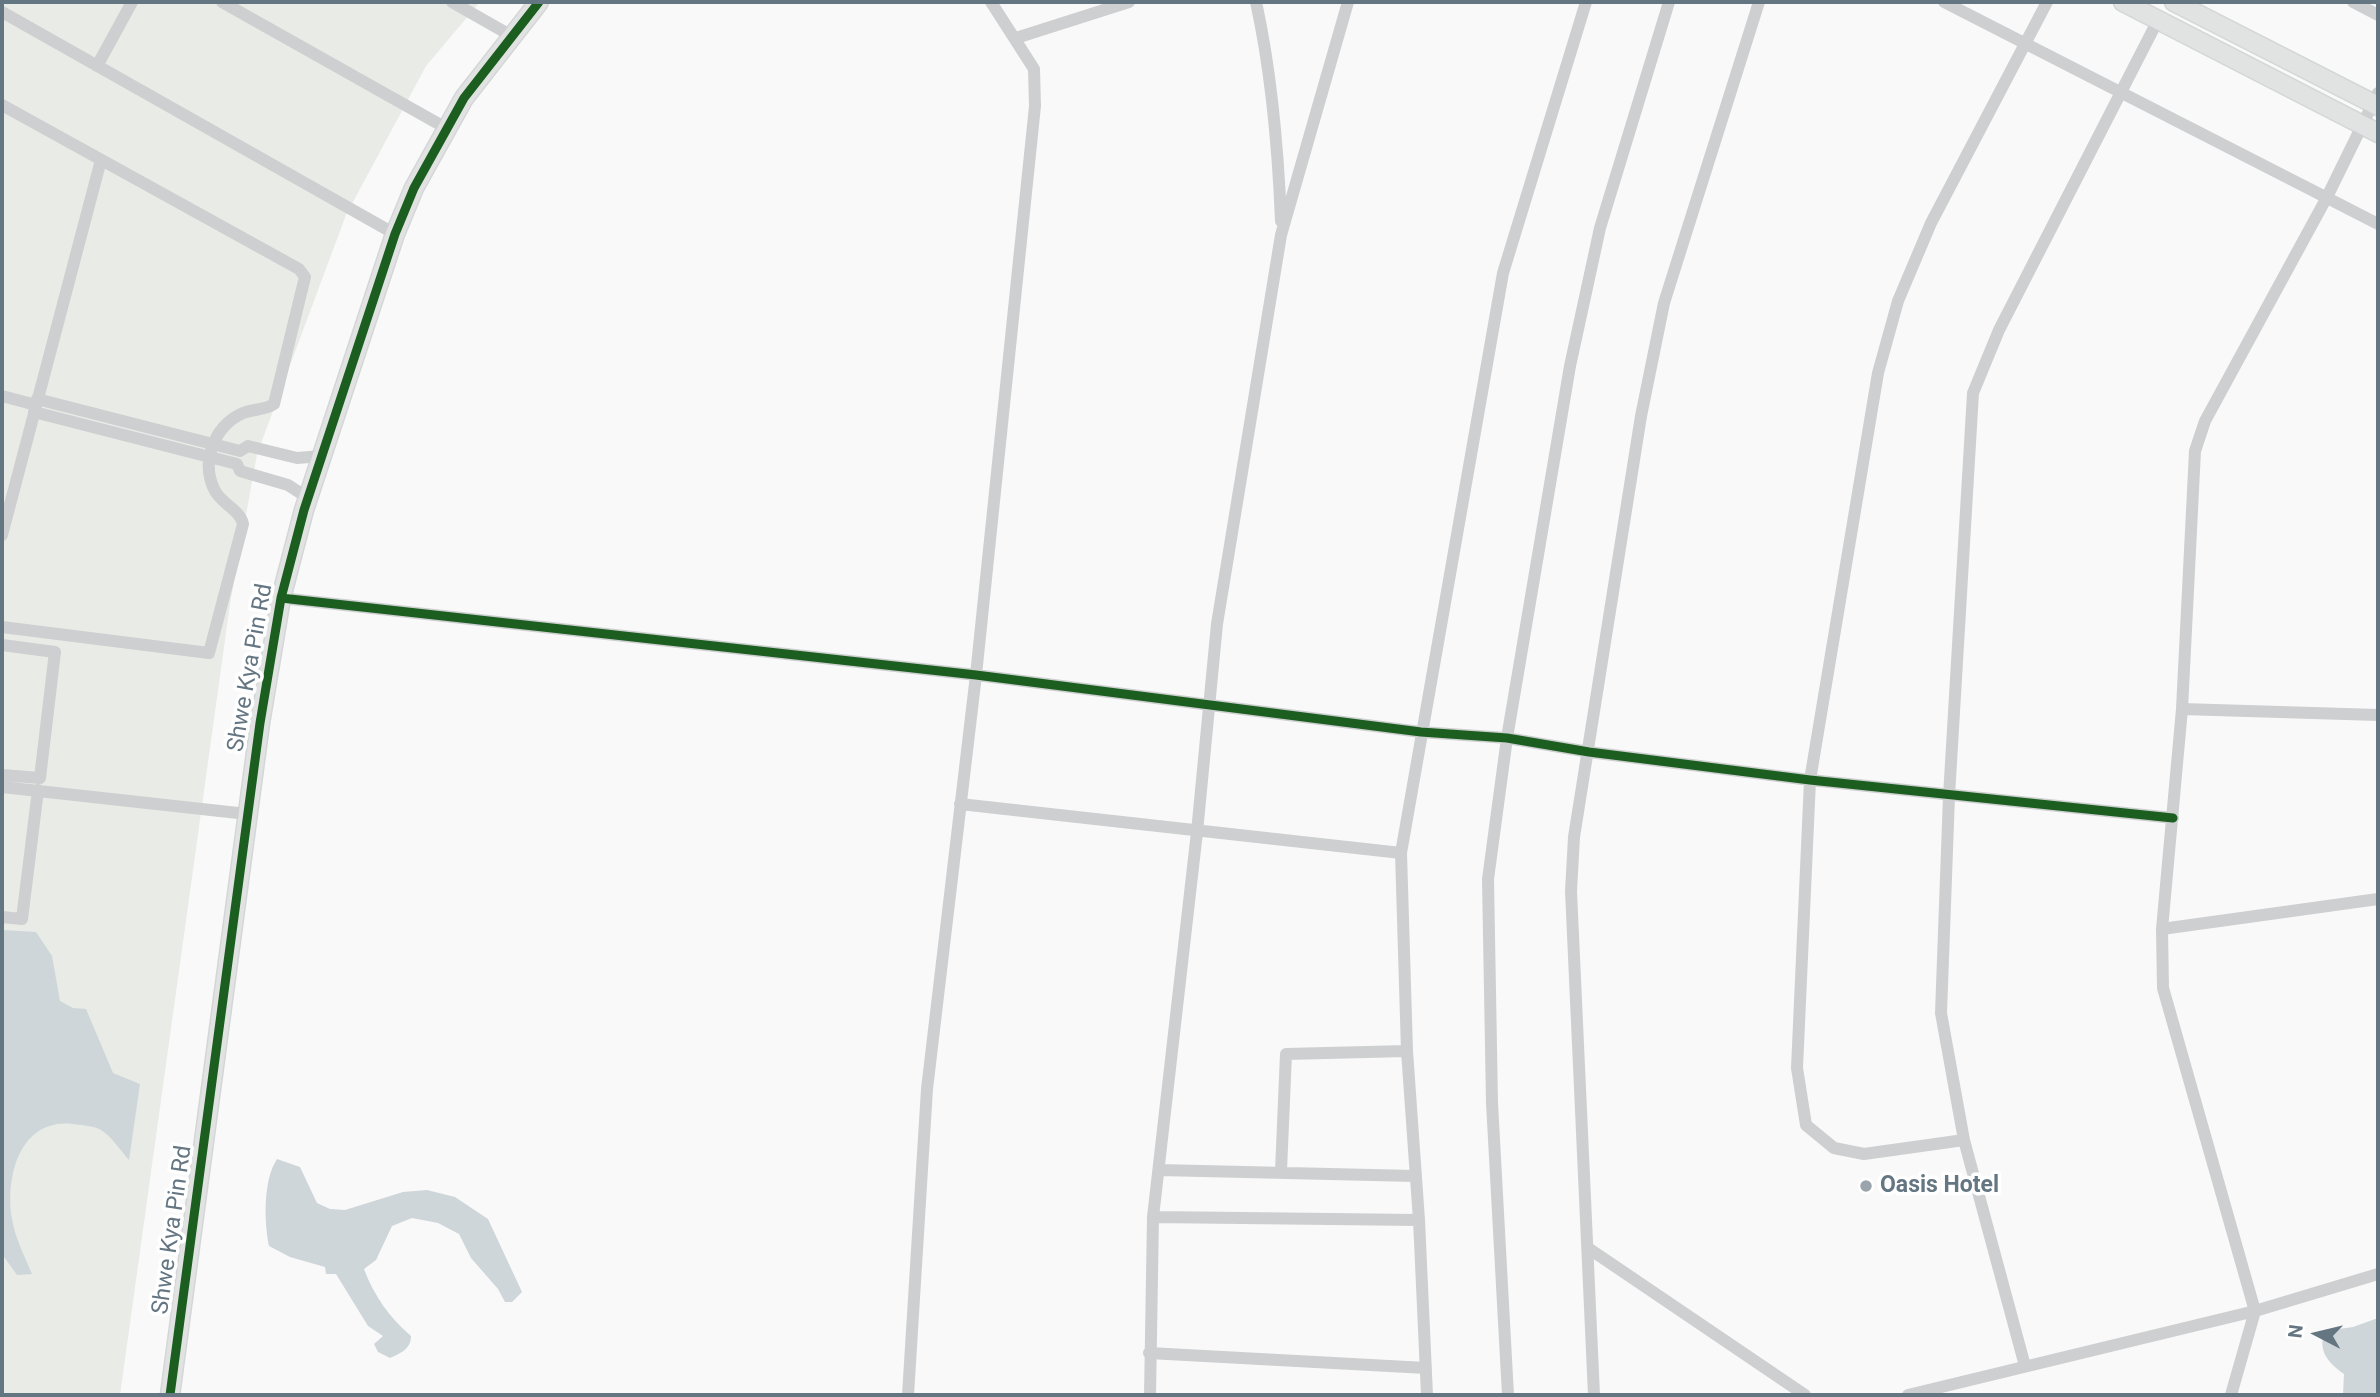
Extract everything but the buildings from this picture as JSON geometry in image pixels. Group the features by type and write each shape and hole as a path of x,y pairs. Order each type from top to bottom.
{"street":[{"path":"97,66 132,2"},
{"path":"222,2 446,128"},
{"path":"452,2 510,35"},
{"name":"Shwe Kya Pin Rd","path":"170,1395 247,814 281,598 308,498 395,234 414,188 464,98 510,35 539,2"},
{"path":"908,1395 927,1089 976,675 1035,106 1034,69 991,2"},
{"path":"1016,38 1129,2"},
{"path":"1256,2 1268,54 1278,131 1281,235"},
{"path":"1150,1395 1153,1217 1197,832 1217,624 1281,235 1348,2"},
{"path":"1427,1395 1419,1220 1407,1051 1401,853 1503,273 1586,2"},
{"path":"1508,1395 1488,971 1488,879 1507,738 1570,366 1600,228 1669,2"},
{"path":"1594,1395 1571,891 1574,837 1641,416 1664,303 1759,2"},
{"path":"1944,2 2378,224"},
{"path":"1964,1140 1864,1154 1834,1148 1805,1125 1797,1068 1810,780 1878,373 1898,301 1931,223 2047,2"},
{"path":"2123,2 2378,133"},
{"path":"2175,2 2376,101 2360,124 2327,197 2206,421 2195,451 2182,709 2162,929 2163,988 2255,1311 2231,1395"},
{"path":"2353,2 2378,15"},
{"path":"2,12 395,234"},
{"path":"2025,1366 1964,1140 1941,1013 1949,796 1973,393 1999,330 2158,20"},
{"path":"2,105 299,269 304,277 274,404 231,420 218,433 211,451 209,471 216,493 242,517 243,524 209,653 2,627"},
{"path":"2,535 101,160"},
{"path":"2,396 211,451 237,464 240,471 288,485 308,498"},
{"path":"211,451 240,451 248,446 297,458 322,456"},
{"path":"281,598 976,675 1422,732 1507,738 1589,752 1810,780 2173,818"},
{"path":"2,645 55,652 22,919 2,917"},
{"path":"2182,709 2378,715"},
{"path":"2,775 39,784 247,814"},
{"path":"2,787 39,784"},
{"path":"960,804 1401,853"},
{"path":"2162,929 2378,899"},
{"path":"1281,1171 1286,1054 1407,1051"},
{"path":"1160,1170 1415,1176"},
{"path":"1153,1217 1419,1220"},
{"path":"1588,1248 1805,1395"},
{"path":"1908,1395 2255,1311 2378,1274"},
{"path":"1149,1353 1426,1368"}],"shaded area":[{"path":"2,2 480,2 426,66 346,215 257,454 230,604 120,1395 2,1395"},
{"path":"2,930 36,932 52,956 60,1001 73,1008 86,1009 113,1073 140,1084 129,1160 101,1130 73,1124 55,1125 40,1130 20,1153 14,1168 10,1202 18,1240 32,1274 17,1275 2,1254"},
{"path":"277,1159 300,1167 317,1203 330,1209 345,1210 403,1192 427,1190 455,1197 488,1219 522,1292 512,1302 505,1302 498,1289 471,1258 459,1234 438,1223 412,1218 392,1226 376,1260 364,1269 378,1297 396,1322 411,1336 411,1340 405,1350 390,1358 378,1352 374,1344 383,1336 368,1326 336,1274 326,1274 325,1267 290,1257 269,1246 266,1225 267,1189"},
{"path":"2378,1318 2378,1395 2343,1395 2344,1374 2329,1361 2323,1350 2325,1331 2353,1327"}],"cycle path":[{"path":"170,1395 260,723 281,598 304,510 395,234 414,188 464,98 539,2"},
{"path":"281,598 976,675 1421,732 1507,738 1589,752 1810,780 2173,818"}],"place":[{"name":"Oasis Hotel","path":"1866,1186"}]}
